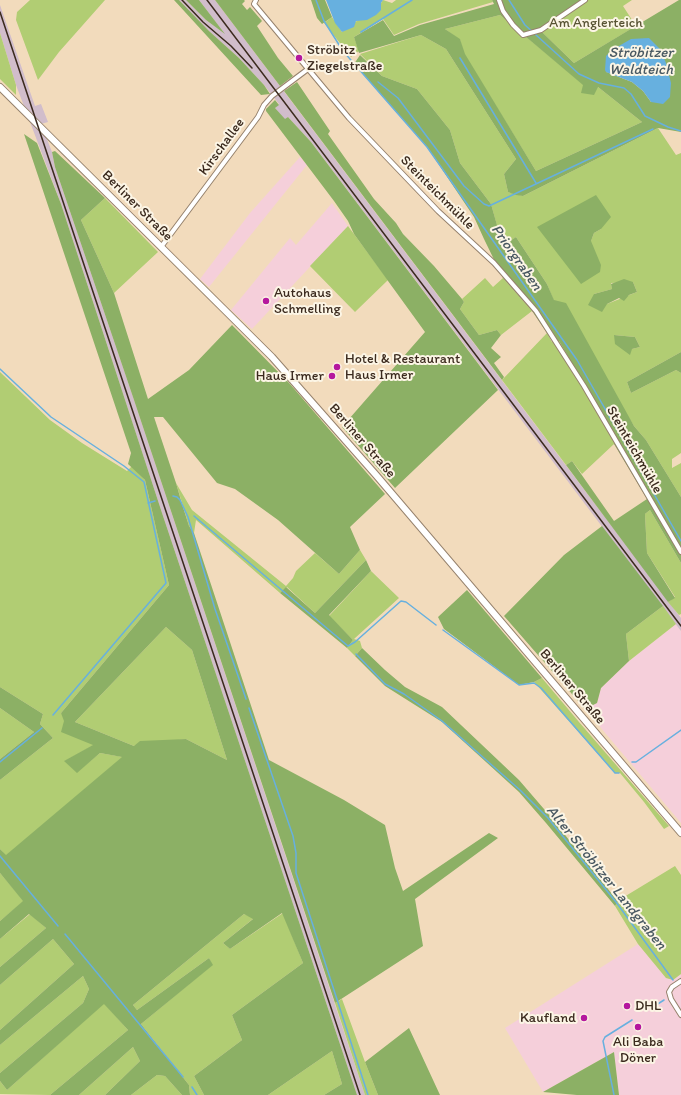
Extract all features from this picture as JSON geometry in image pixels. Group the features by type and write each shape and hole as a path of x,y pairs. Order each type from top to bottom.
{"main road":[{"name":"Berliner Straße","path":"0,87 272,357 376,475 681,833"}],"street":[{"name":"Steinteichmühle","path":"256,0 254,4 354,123 438,211 494,263 536,311 584,386 681,552"},
{"path":"499,0 503,11 513,25 524,35 541,30 585,0"},
{"name":"Kirschallee","path":"161,247 258,117 264,105 272,96 308,69"},
{"path":"681,981 672,987 669,992 681,1015"}],"shaded area":[{"path":"179,0 186,0 206,20 224,33 199,0 215,0 681,618 681,631 311,142 288,117 285,120 275,108 279,104 239,58 209,31"},
{"path":"0,5 35,106 41,104 48,122 41,124 52,152 55,167 365,1095 357,1095 162,513 61,204 16,85 0,33"},
{"path":"300,157 307,165 209,287 200,279 250,213"},
{"path":"332,203 348,226 252,329 231,310 290,238 296,245"},
{"path":"676,624 681,631 681,823 585,709 597,703 601,688 629,661"},
{"path":"638,944 666,978 673,980 681,974 681,1095 619,1095 614,1052 543,1092 505,1028"}],"green space":[{"path":"30,0 105,0 59,52 38,80 16,20 17,12"},
{"path":"174,0 179,0 209,31 239,58 264,85 270,94 261,95"},
{"path":"186,0 199,0 225,34 206,20"},
{"path":"215,0 244,0 245,1 242,4 247,10 250,7 262,21 257,26 278,58 293,76 280,86"},
{"path":"311,0 325,0 332,17 322,24 317,18"},
{"path":"383,0 392,3 396,0 492,0 493,2 419,24 394,35 383,19 354,37 359,51 351,57 324,23 332,17 342,32"},
{"path":"492,0 588,0 542,32 574,63 681,0 681,132 658,128 523,196 508,192 504,174 516,159 446,49 421,35 359,53 354,37 383,20 394,36 420,25 494,4","holes":["500,15 583,85 581,93 594,95 598,87 642,122 536,171 465,54 460,39 445,29","606,72 671,83 651,102 643,91 632,82"]},
{"name":"Am Anglerteich","path":"588,0 632,0 623,6 636,26 574,63 542,32"},
{"path":"500,15 584,85 598,87 642,122 536,171 464,54 460,40 445,29"},
{"path":"0,33 16,85 16,95 0,79"},
{"path":"421,35 446,49 516,159 504,174 508,192 523,196 658,128 676,155 681,153 681,352 627,382 631,393 676,370 681,373 681,453 672,459 672,468 681,463 681,497 646,440 634,426 554,301 547,284 516,237 503,247 491,204 460,163 450,130 417,89 382,76 360,54","holes":["596,196 601,229 594,233 591,241","633,282 637,292 607,304 594,294 612,289 611,283","614,335 635,337 640,347 632,349"]},
{"path":"360,55 382,76 417,89 450,130 460,163 491,204 503,246 516,237 547,284 554,300 566,303 634,426 646,440 681,497 681,563 650,510 645,514 647,553 675,598 668,602 566,465 572,461 614,521 647,499 614,444 618,442 559,341 553,342 532,311 503,278 474,217 427,147 354,64"},
{"path":"297,82 330,131 328,134 374,199 396,223 403,234 434,266 462,299 464,302 460,309 479,335 497,330 501,335 491,348 501,357 494,363 504,377 502,380 284,91"},
{"path":"275,100 279,105 275,108 285,119 288,117 311,142 498,390 395,488 342,427 425,332 354,234 348,221 334,201 266,111 266,109"},
{"path":"24,134 37,143 61,204 162,513 357,1095 324,1095 342,1084 332,1051 268,1095 204,1095 194,1076 242,1040 232,1015 303,963 282,913 230,949 223,943 253,919 244,914 133,1005 137,1010 209,958 213,965 141,1024 189,1085 190,1095 182,1095 165,1076 157,1075 131,1095 105,1095 140,1061 133,1047 79,1095 50,1095 128,1030 104,1004 7,1090 0,1081 0,1073 83,1003 89,989 83,976 0,1045 0,1030 74,964 53,939 0,985 0,967 46,928 29,914 0,939 0,921 23,901 0,873 0,849 6,855 122,757 100,753 77,773 64,761 93,745 61,732 64,721 61,713 169,585 145,480 128,464 131,453","holes":["166,627 192,650 227,760 186,739 140,741 134,746 75,722"]},
{"path":"55,151 105,198 81,220 114,293 148,399 189,370 232,325 290,384 385,494 350,527 360,550 339,574 278,520 235,489 217,483 163,417 154,417 189,526 194,533 269,760 344,800 385,825 395,868 403,891 489,833 498,838 415,899 423,946 335,1003 55,167 52,152"},
{"path":"596,195 611,217 601,229 594,233 591,241 601,265 600,272 581,284 537,227"},
{"path":"105,198 158,252 114,293 81,220"},
{"path":"348,226 388,280 355,312 310,266"},
{"path":"485,278 493,287 503,278 532,311 501,335 497,330 479,335 460,309 464,302 462,299"},
{"path":"624,279 633,282 637,292 629,295 624,301 619,298 607,304 602,312 588,305 594,294 612,289 611,284"},
{"path":"547,333 552,342 559,341 619,443 614,444 582,474 572,461 566,465 502,380"},
{"path":"614,335 635,337 640,347 632,349 630,355 615,344"},
{"path":"681,352 681,373 676,370 631,393 627,382"},
{"path":"0,372 50,420 82,443 127,471 132,466 145,480 169,585 61,713 94,745 65,761 77,772 100,753 123,757 6,856 0,849 0,780 53,738 40,724 43,714 0,687"},
{"path":"176,483 192,510 286,586 293,578 296,571 315,553 339,574 360,550 366,560 315,613 287,587 280,593 196,520 194,533 189,526"},
{"path":"650,510 681,563 681,614 679,615 668,602 675,597 647,553 645,514"},
{"path":"602,526 663,606 626,634 629,661 601,688 597,703 585,709 504,616 564,555"},
{"path":"366,560 371,571 329,615 353,640 347,648 280,593 286,587 315,613"},
{"path":"371,571 399,598 354,639 360,641 362,648 355,656 347,648 353,640 329,616"},
{"path":"467,590 542,678 534,682 519,685 444,629 438,617"},
{"path":"663,606 676,624 629,661 626,634"},
{"path":"166,627 192,650 227,760 186,739 134,746 75,722"},
{"path":"362,648 405,687 442,707 519,780 550,816 616,899 619,900 615,906 519,792 442,722 385,686 355,656"},
{"path":"542,678 669,826 664,829 620,773 615,773 534,682"},
{"path":"0,687 43,714 40,724 53,738 0,780 0,759 34,732 0,708"},
{"path":"0,708 34,732 0,759"},
{"path":"675,866 681,875 681,974 673,980 666,978 638,944 615,906 619,900"},
{"path":"0,873 24,901 0,921"},
{"path":"283,913 303,963 232,1015 242,1040 194,1076 204,1095 190,1095 189,1085 141,1024 212,965 209,958 137,1010 133,1005 244,914 254,918 223,943 230,949"},
{"path":"30,914 46,928 0,967 0,939"},
{"path":"53,939 74,964 0,1030 0,985"},
{"path":"83,976 89,989 83,1003 0,1073 0,1045"},
{"path":"342,999 378,1095 365,1095 335,1003"},
{"path":"104,1003 128,1030 50,1095 0,1094 0,1081 7,1090"},
{"path":"409,1028 440,1095 378,1095 365,1062"},
{"path":"133,1047 140,1061 105,1095 79,1095"},
{"path":"332,1051 342,1084 324,1095 268,1095"},
{"path":"614,1052 619,1095 577,1095 543,1092"},
{"path":"157,1075 165,1076 182,1095 131,1095"}],"water":[{"path":"326,0 383,0 381,3 381,10 376,15 367,20 356,21 354,27 342,32 335,23"},
{"name":"Ströbitzer Waldteich","path":"649,38 660,49 666,63 671,83 670,97 663,104 651,102 643,91 632,82 606,72 605,70 606,56 612,50 631,39"}],"waterway":[{"name":"Priorgraben","path":"316,0 324,21 343,51 427,147 577,360 681,541"},
{"path":"361,32 412,0"},
{"path":"509,0 525,25 579,74 599,83 624,88 631,94 645,116 668,127 681,131"},
{"path":"460,58 536,183"},
{"path":"378,82 398,98 464,186 484,204 489,206 653,129"},
{"path":"0,369 51,417 124,466 144,482 166,583 53,715"},
{"path":"173,496 180,500 188,517 215,609 246,699"},
{"path":"148,503 155,501"},
{"path":"194,516 348,646 355,642 401,601 406,602 436,625"},
{"path":"443,630 519,685 534,683 541,688 615,773 619,773"},
{"name":"Alter Ströbitzer Landgraben","path":"356,654 385,684 404,694 442,721 520,790 548,818 616,902 673,980"},
{"path":"249,708 293,836 296,853 296,873 368,1095"},
{"path":"0,762 42,728"},
{"path":"632,762 636,762 681,730"},
{"path":"0,856 58,926"},
{"path":"65,934 183,1077"},
{"name":"Alter Ströbitzer Landgraben","path":"653,1007 664,1000"},
{"name":"Alter Ströbitzer Landgraben","path":"614,1095 603,1041 605,1037 632,1020"},
{"path":"192,1087 197,1095"}],"railway":[{"path":"182,0 252,68"},
{"path":"207,0 681,626"},
{"path":"0,12 360,1095"}],"place":[{"name":"Ströbitz Ziegelstraße","path":"299,58"},
{"name":"Autohaus Schmelling","path":"266,301"},
{"name":"Hotel & Restaurant Haus Irmer","path":"337,367"},
{"name":"Haus Irmer","path":"332,376"},
{"name":"DHL","path":"627,1006"},
{"name":"Kaufland","path":"584,1018"},
{"name":"Ali Baba Döner","path":"638,1027"}]}
